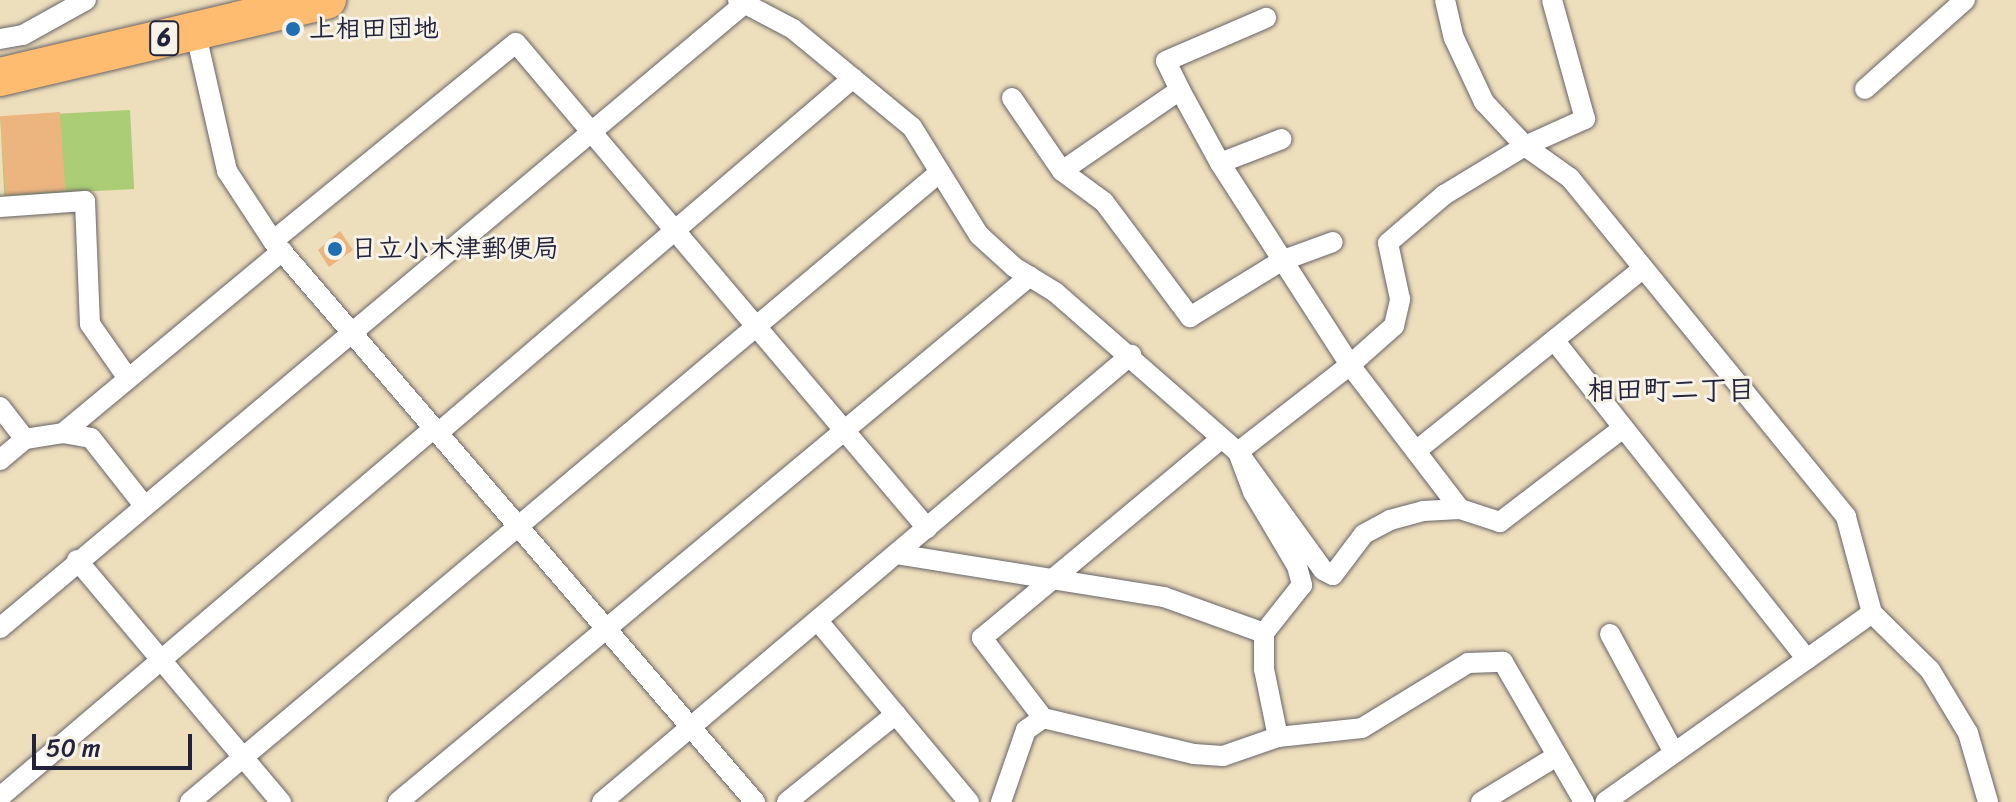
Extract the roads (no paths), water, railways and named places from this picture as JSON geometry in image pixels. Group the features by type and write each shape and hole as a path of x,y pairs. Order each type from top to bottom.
{"highway":[{"name":"6","path":"0,77 327,0"}],"street":[{"path":"0,39 23,35 86,0"},
{"path":"1445,0 1454,38 1484,102 1525,146 1570,178 1846,517 1872,613 1930,670 1968,733 1988,802"},
{"path":"1238,452 1350,365 1394,326 1400,299 1388,243 1444,195 1525,146 1585,119 1552,0"},
{"path":"1865,89 1965,0"},
{"path":"0,628 143,504 592,131 741,2 793,29 912,127 979,235 1131,355 1238,452 1323,570 1333,575 1364,534 1390,520 1460,509 1500,522 1623,428"},
{"path":"1266,18 1166,61 1220,163 1281,261 1350,365 1460,509"},
{"path":"195,30 227,171 278,246 755,802"},
{"path":"63,433 516,43 927,528"},
{"path":"0,797 853,78"},
{"path":"1062,171 1180,90"},
{"path":"1012,98 1062,171 1104,202 1190,317 1281,261 1333,242"},
{"path":"1220,163 1282,139"},
{"path":"190,802 940,172"},
{"path":"0,207 85,201 90,324 127,377"},
{"path":"1416,451 1642,269"},
{"path":"398,802 604,626 1030,276"},
{"path":"1554,340 1807,659"},
{"path":"602,802 1131,355"},
{"path":"0,407 25,439"},
{"path":"0,460 25,439 63,433 91,438 143,504"},
{"path":"1221,439 982,638 1043,718 1194,754 1223,756 1278,737 1362,728 1468,663 1503,662 1584,802"},
{"path":"1238,452 1253,492 1297,566 1302,585 1264,633 1264,669 1278,737"},
{"path":"897,554 1164,597 1264,633"},
{"path":"77,560 281,802"},
{"path":"1605,802 1872,613"},
{"path":"818,621 969,802"},
{"path":"1610,634 1674,753"},
{"path":"787,802 896,714"},
{"path":"1001,802 1026,730 1043,718"},
{"path":"1481,802 1557,756"}],"place":[{"name":"上相田団地","path":"293,29"},
{"name":"日立小木津郵便局","path":"335,249"}],"district":[{"name":"相田町二丁目","path":"1671,390"}]}
